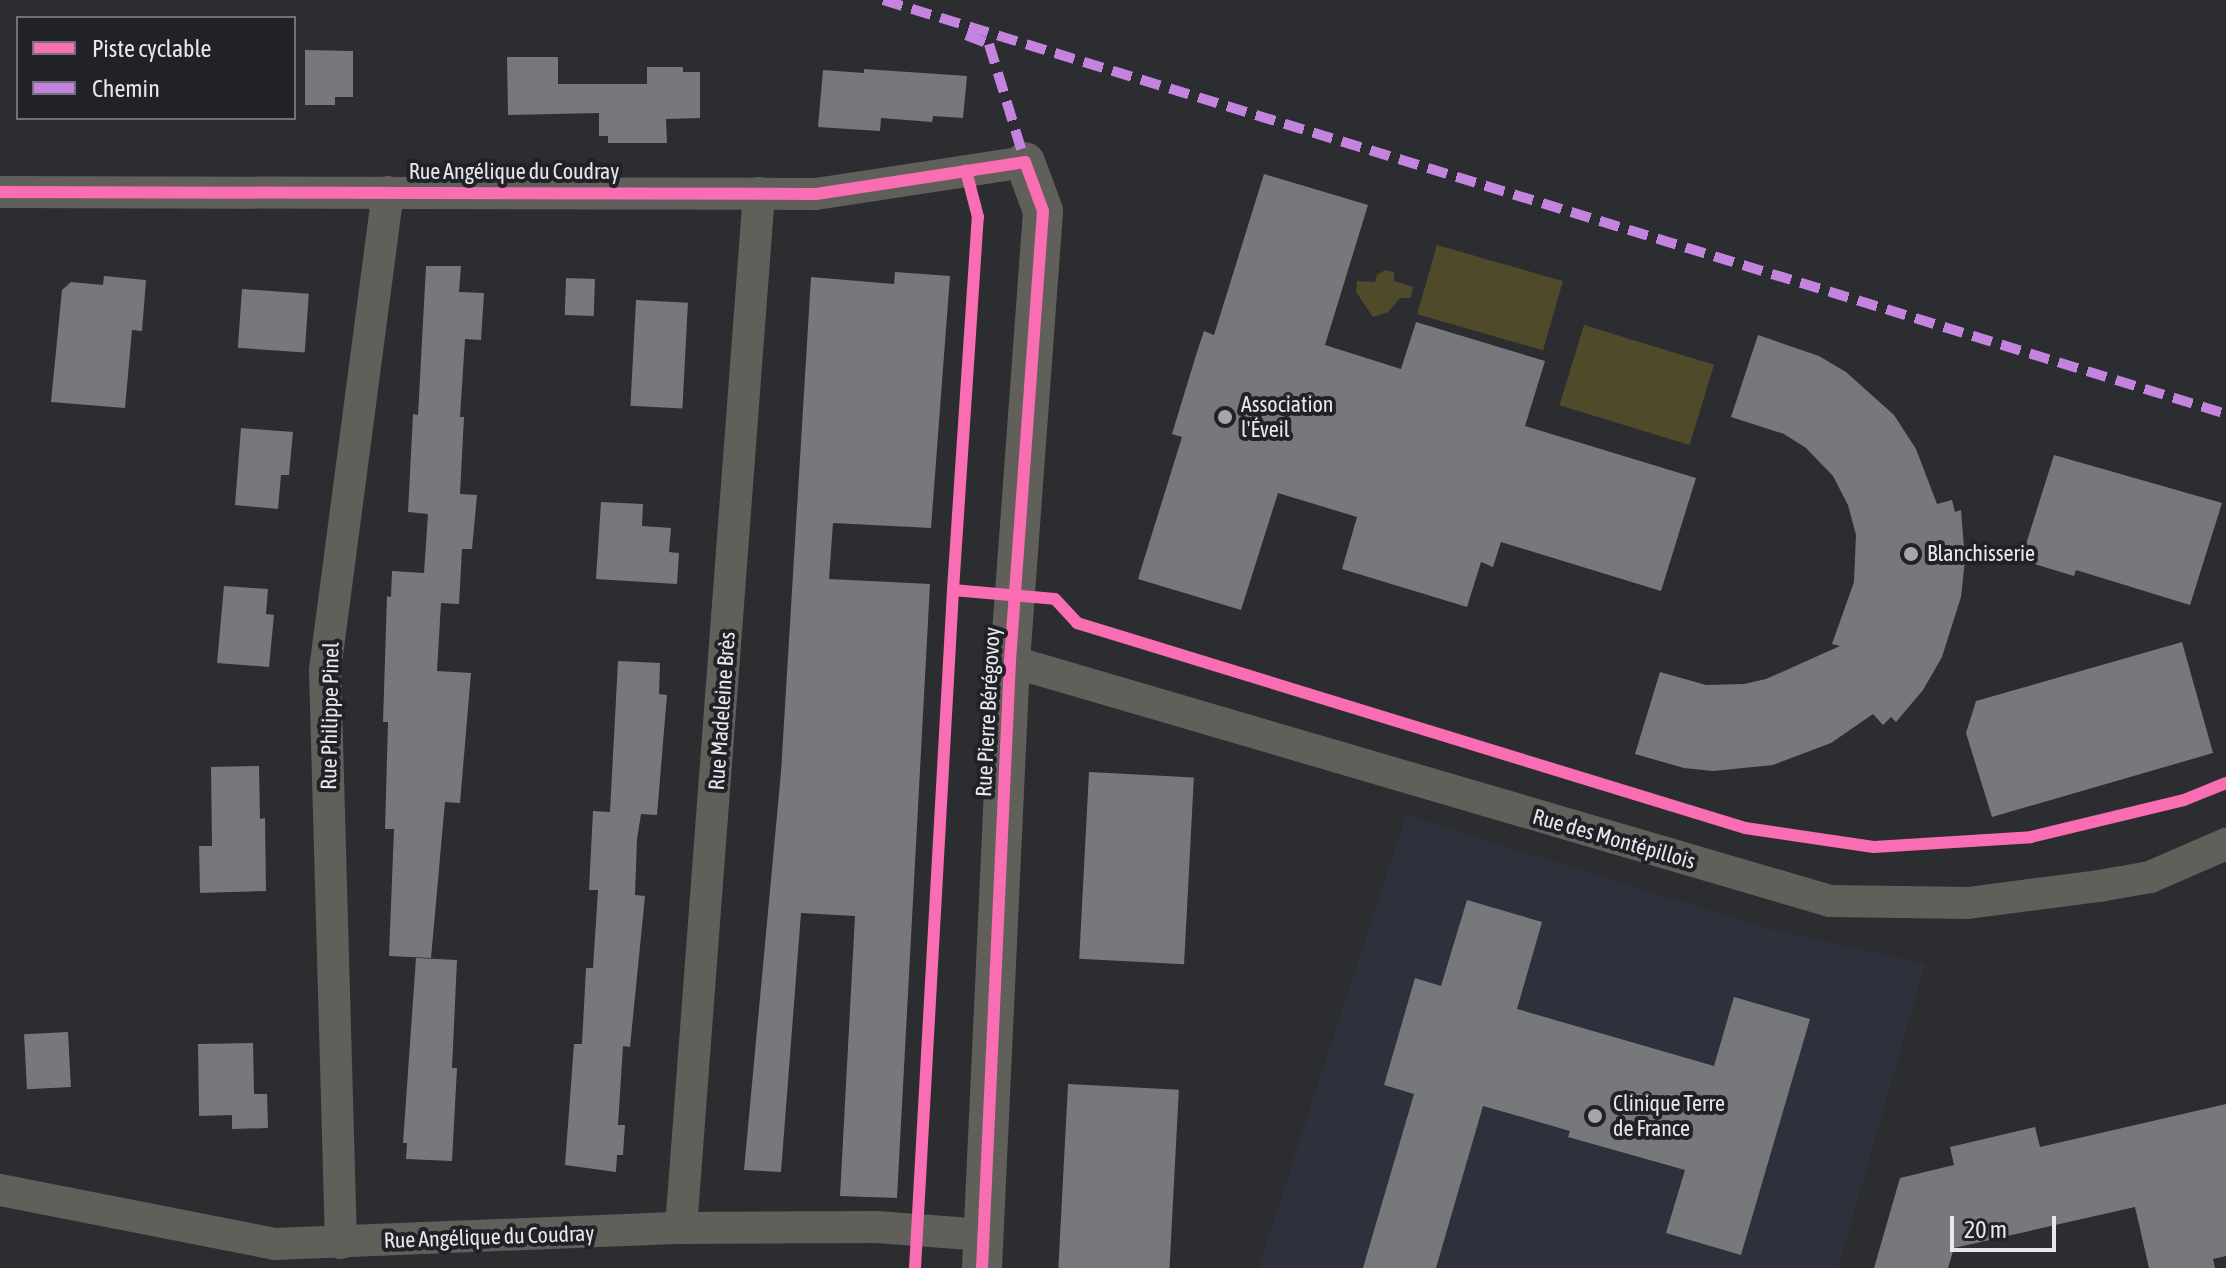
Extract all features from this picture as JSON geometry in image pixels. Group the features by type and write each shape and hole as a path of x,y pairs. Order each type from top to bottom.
{"street":[{"name":"Rue Angélique du Coudray","path":"0,192 816,194 1025,162"},
{"name":"Rue Pierre Bérégovoy","path":"983,1252 1010,661 1043,211 1025,162"},
{"name":"Rue Philippe Pinel","path":"341,1243 325,670 388,192"},
{"name":"Rue Madeleine Brès","path":"681,1228 759,193"},
{"name":"Rue des Montépillois","path":"1010,661 1830,901 1968,903 2099,886 2150,877 2226,844"},
{"name":"Rue Angélique du Coudray","path":"0,1190 275,1244 681,1228 877,1227 983,1252"}],"shaded area":[{"path":"1437,245 1563,281 1543,350 1417,314"},
{"path":"1385,270 1394,272 1394,281 1413,287 1411,298 1400,298 1388,312 1373,317 1356,292 1357,281 1375,282 1377,275"},
{"path":"1584,325 1714,365 1689,445 1559,405"},
{"name":"Clinique Terre de France","path":"1406,815 1763,927 1925,964 1838,1268 1258,1268"}],"building":[{"path":"305,50 353,51 353,97 335,97 335,105 305,105"},
{"path":"507,57 558,57 558,84 647,84 647,67 683,67 683,72 700,72 700,118 666,119 667,143 608,143 608,136 599,136 599,113 508,115"},
{"path":"864,69 967,76 963,118 933,116 932,122 881,118 880,131 818,127 823,70 864,73"},
{"path":"1264,174 1368,205 1325,345 1401,369 1416,322 1545,361 1525,426 1696,478 1661,591 1501,542 1493,567 1481,562 1467,607 1342,569 1357,517 1278,493 1241,610 1138,579 1182,437 1172,434 1197,352 1204,331 1214,335"},
{"path":"426,266 461,266 459,292 484,293 481,340 465,339 460,417 464,417 460,494 477,495 472,549 462,549 459,604 441,603 437,671 471,673 460,803 445,802 431,958 389,956 394,829 385,829 388,722 383,722 387,596 391,597 392,571 424,573 428,514 408,512 413,414 418,415"},
{"path":"895,272 950,276 931,528 833,523 829,579 930,584 897,1198 840,1196 855,916 801,913 781,1172 744,1170 781,772 811,277 894,284"},
{"path":"104,276 146,280 142,331 132,330 125,408 51,402 62,290 71,282 103,285"},
{"path":"566,278 595,279 594,316 565,315"},
{"path":"242,289 309,294 305,353 238,348"},
{"path":"636,300 688,303 682,409 630,406"},
{"name":"Blanchisserie","path":"1758,335 1819,356 1846,372 1894,415 1916,449 1937,504 1952,500 1955,512 1961,510 1965,560 1961,597 1942,657 1923,690 1896,722 1891,717 1883,725 1873,714 1831,743 1773,765 1713,771 1684,768 1635,754 1660,672 1706,685 1744,684 1766,679 1840,646 1832,644 1854,582 1856,535 1848,505 1833,476 1806,448 1784,434 1731,417"},
{"path":"241,428 293,432 289,475 281,475 278,509 235,505"},
{"path":"2054,455 2222,503 2190,605 2076,570 2074,576 2021,560"},
{"path":"601,502 643,504 642,526 671,528 669,552 679,553 677,584 596,579"},
{"path":"224,586 268,589 266,614 274,615 269,667 217,663"},
{"path":"2182,642 2213,753 1992,817 1966,733 1976,701"},
{"path":"618,661 660,663 659,694 667,695 657,815 641,814 637,839 635,895 645,896 630,1047 623,1046 618,1125 625,1125 623,1155 617,1155 616,1172 565,1165 574,1044 582,1044 586,968 593,968 598,890 589,890 593,811 610,812"},
{"path":"259,766 260,819 265,818 266,891 200,893 199,846 212,846 211,767"},
{"path":"1089,772 1194,777 1184,964 1079,959"},
{"path":"1467,900 1542,922 1517,1009 1714,1066 1734,997 1810,1019 1741,1255 1666,1233 1685,1170 1568,1137 1570,1131 1483,1106 1436,1268 1363,1268 1414,1094 1384,1085 1415,978 1441,986"},
{"path":"416,958 457,960 452,1068 457,1068 452,1161 406,1159 407,1143 403,1143"},
{"path":"68,1032 71,1087 27,1089 24,1034"},
{"path":"253,1043 254,1094 267,1094 268,1128 232,1129 232,1115 199,1116 198,1044"},
{"path":"1068,1084 1179,1090 1170,1268 1058,1268"},
{"path":"2226,1104 2226,1256 2213,1259 2215,1268 2149,1268 2135,1207 1954,1248 1948,1268 1874,1268 1900,1178 1954,1165 1950,1147 2035,1127 2040,1147"}],"marked path":[{"path":"883,0 2226,414"},
{"path":"966,35 989,44 1025,162"}],"cycle path":[{"path":"0,192 816,194 1025,162 1043,211 1010,661 982,1268"},
{"path":"915,1268 953,590 978,217 966,171"},
{"path":"953,590 1055,599 1077,623 1745,828 1874,847 2031,837 2184,800 2226,783"}],"place":[{"name":"Association l'Éveil","path":"1225,417"},
{"name":"Blanchisserie","path":"1911,554"},
{"name":"Clinique Terre de France","path":"1595,1116"}]}
